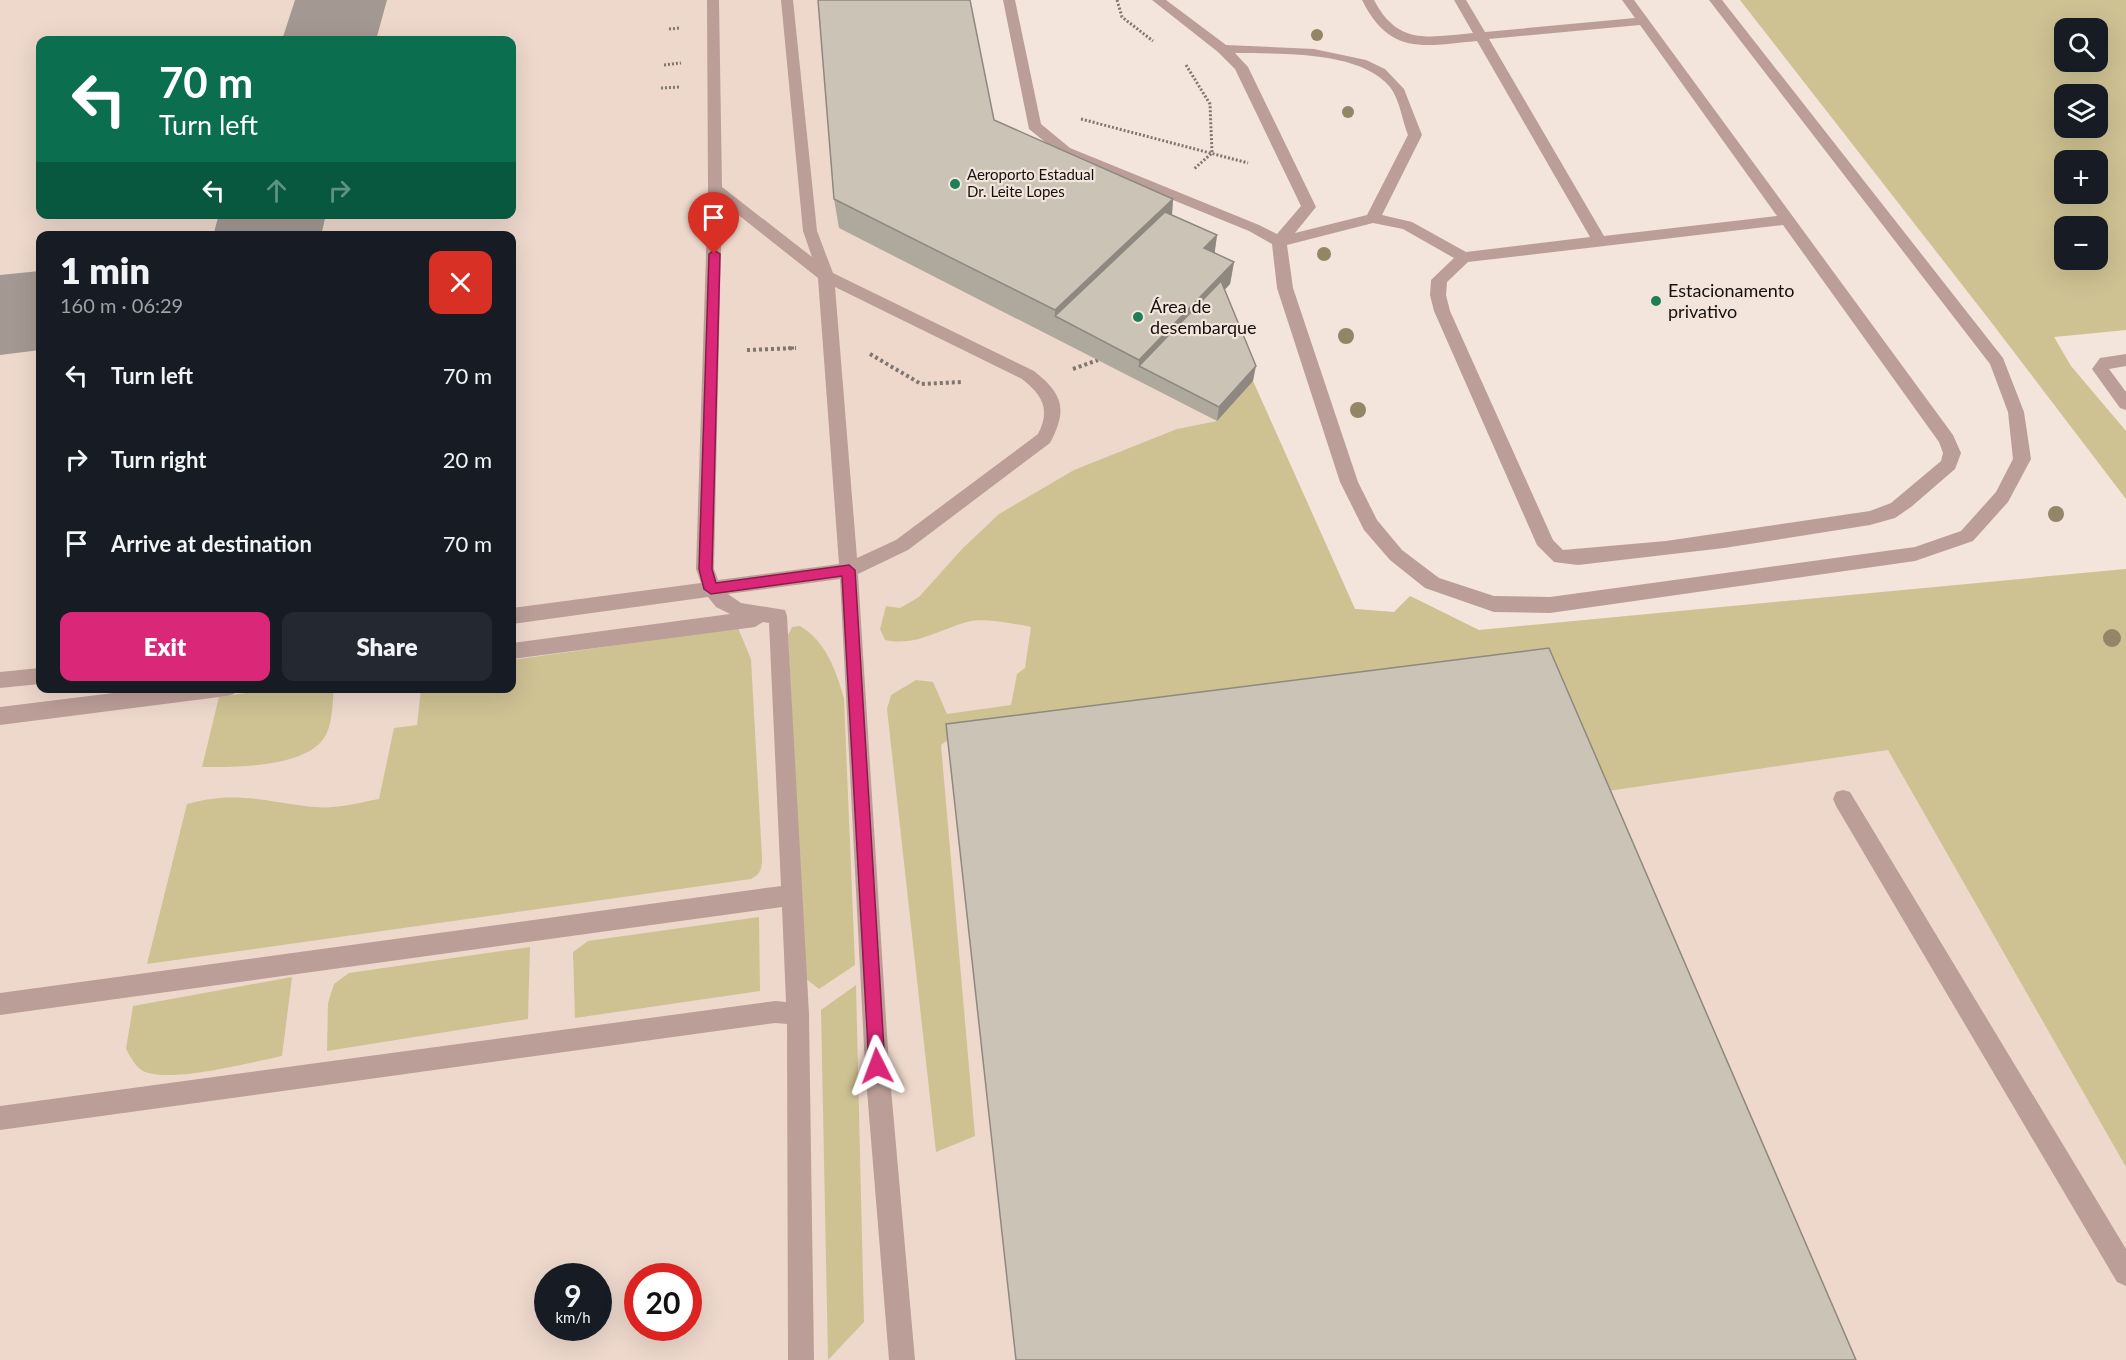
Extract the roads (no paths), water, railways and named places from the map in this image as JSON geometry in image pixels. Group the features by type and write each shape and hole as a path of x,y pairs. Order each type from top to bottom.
{"lane":[{"path":"713,0 715,189 705,569 716,597 739,611 778,616"},
{"path":"787,0 810,231 826,276 849,570 877,1066 902,1360"},
{"path":"1009,0 1034,126 1065,151 1254,228 1279,242 1372,218 1407,225 1464,257 1789,219"},
{"path":"1158,0 1223,50 1241,67 1310,207 1279,242 1285,288 1348,482 1370,525 1396,555 1432,583 1494,604 1550,605 1915,554 1967,536 2002,497 2022,459 2016,412 1996,362 1715,0"},
{"path":"1368,0 1379,24 1389,33 1408,40 1431,41 1481,37 1644,21"},
{"path":"1460,0 1600,242"},
{"path":"1464,257 1439,280 1438,295 1442,311 1546,545 1560,557 1577,558 1670,548 1774,534 1888,514 1949,464 1952,453 1947,440 1789,219 1628,0"},
{"path":"1223,50 1323,53 1371,68 1395,84 1415,135 1372,218"},
{"path":"516,615 849,570 902,545 1044,438 1053,422 1054,404 1044,388 1028,375 826,276 715,189"},
{"path":"2126,360 2106,362 2100,369 2126,404"},
{"path":"516,650 778,616"},
{"path":"778,616 798,1014 801,1360"},
{"path":"0,680 36,676"},
{"path":"0,716 186,693"},
{"path":"1843,799 2126,1273"},
{"path":"0,1004 791,895"},
{"path":"0,1118 775,1012 798,1014"}],"place":[{"name":"Aeroporto Estadual Dr. Leite Lopes","path":"955,184"},
{"name":"Estacionamento privativo","path":"1656,301"},
{"name":"Área de desembarque","path":"1138,317"}]}
